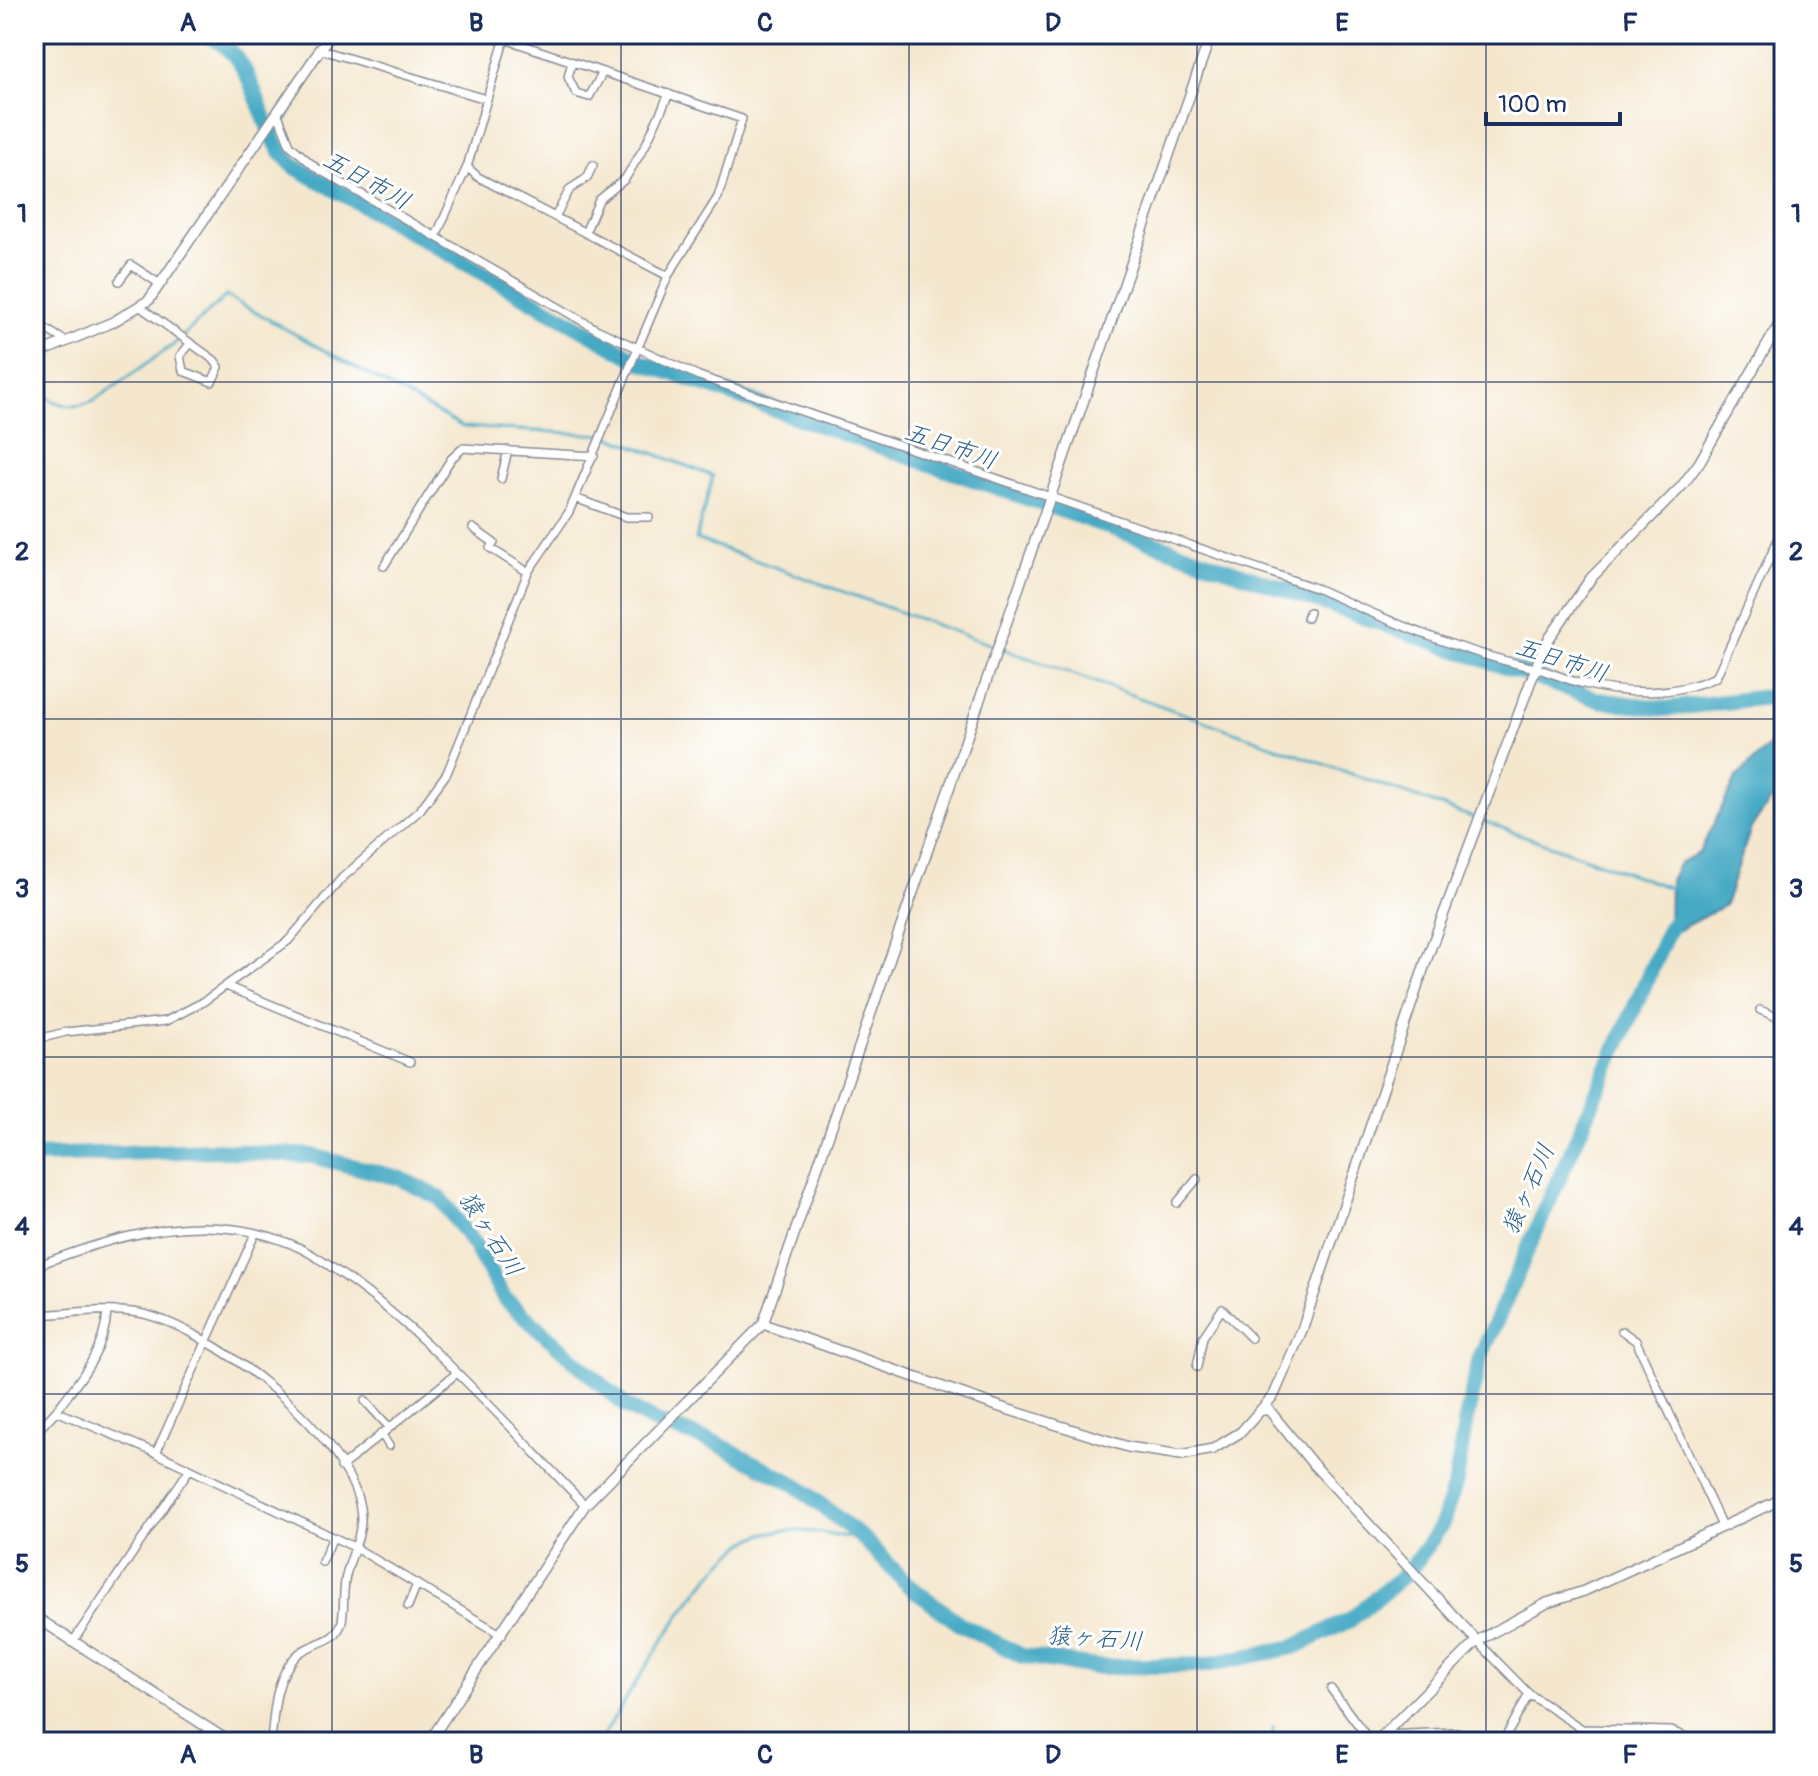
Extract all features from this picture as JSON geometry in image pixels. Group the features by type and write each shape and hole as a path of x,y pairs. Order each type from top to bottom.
{"street":[{"path":"34,355 113,322 149,300 331,34"},
{"path":"429,1742 585,1505 763,1324 853,1057 1211,34"},
{"path":"34,1040 66,1032 166,1021 226,986 288,941 342,878 420,810 447,773 528,572 575,498 630,373 668,276 718,197 742,119 505,36 467,167 436,236"},
{"path":"318,49 486,99"},
{"path":"572,62 568,77 576,93 589,97 603,72"},
{"path":"585,233 599,200 625,179 645,146 669,94"},
{"path":"275,114 298,155 598,330 639,350 699,376 1318,589 1382,618 1532,670 1583,684 1624,691 1666,692 1716,677 1784,526"},
{"path":"555,217 570,189 587,178 593,165"},
{"path":"467,167 478,177 668,276"},
{"path":"119,281 131,265 160,284"},
{"path":"139,306 190,344 219,367 212,382 199,374 183,371 180,356 190,344"},
{"path":"763,1324 1000,1407 1157,1453 1181,1455 1213,1449 1241,1432 1274,1395 1302,1330 1426,961 1532,670 1544,646 1591,578 1681,487 1699,463 1784,316"},
{"path":"34,322 67,342"},
{"path":"384,566 463,448 594,456"},
{"path":"501,479 508,450"},
{"path":"575,498 626,517 649,517"},
{"path":"473,528 494,543 490,548 528,572"},
{"path":"226,986 410,1062"},
{"path":"1760,1010 1784,1020"},
{"path":"1177,1203 1197,1179"},
{"path":"34,1267 101,1243 147,1234 224,1228 255,1234 309,1253 412,1331 585,1505"},
{"path":"156,1453 255,1234"},
{"path":"1197,1367 1203,1337 1222,1309 1251,1338"},
{"path":"34,1425 41,1427 89,1368 106,1328 107,1312"},
{"path":"34,1315 107,1312 149,1316 206,1340 262,1377 341,1467 361,1519 356,1548 346,1575 341,1624 335,1636 297,1654 279,1683 271,1742"},
{"path":"1622,1331 1636,1341 1722,1526"},
{"path":"341,1467 457,1373"},
{"path":"365,1401 389,1427"},
{"path":"1263,1410 1269,1410 1312,1463 1448,1612 1529,1694 1582,1729 1671,1731 1698,1742"},
{"path":"56,1411 156,1453 356,1548 502,1635"},
{"path":"381,1433 389,1446"},
{"path":"72,1643 189,1470"},
{"path":"1377,1740 1477,1641 1547,1603 1584,1591 1784,1498"},
{"path":"322,1562 333,1537"},
{"path":"408,1606 417,1584"},
{"path":"34,1616 230,1742"},
{"path":"1331,1689 1377,1740"},
{"path":"1503,1742 1529,1694"},
{"path":"1377,1740 1456,1732 1486,1742"}],"water":[{"path":"1784,731 1784,783 1751,828 1725,905 1669,935 1670,880 1679,863 1699,853 1737,777"}],"waterway":[{"name":"五日市川","path":"205,34 224,45 238,60 272,135 295,167 641,362 1599,700 1665,709 1784,695"},
{"path":"273,141 331,44 344,34"},
{"path":"34,390 70,406 94,401 173,345 226,296 463,427 605,435 713,476 696,539 1670,888"},
{"name":"猿ヶ石川","path":"34,1156 213,1150 312,1156 399,1178 440,1198 475,1246 504,1298 627,1407 657,1423 716,1443 796,1485 865,1540 909,1586 960,1624 1022,1656 1095,1667 1205,1665 1294,1647 1350,1620 1410,1570 1441,1526 1456,1482 1480,1358 1669,929 1681,913"},
{"path":"599,1742 650,1659 694,1596 739,1548 761,1535 786,1531 865,1540"},
{"path":"1273,1727 1274,1742"}]}
